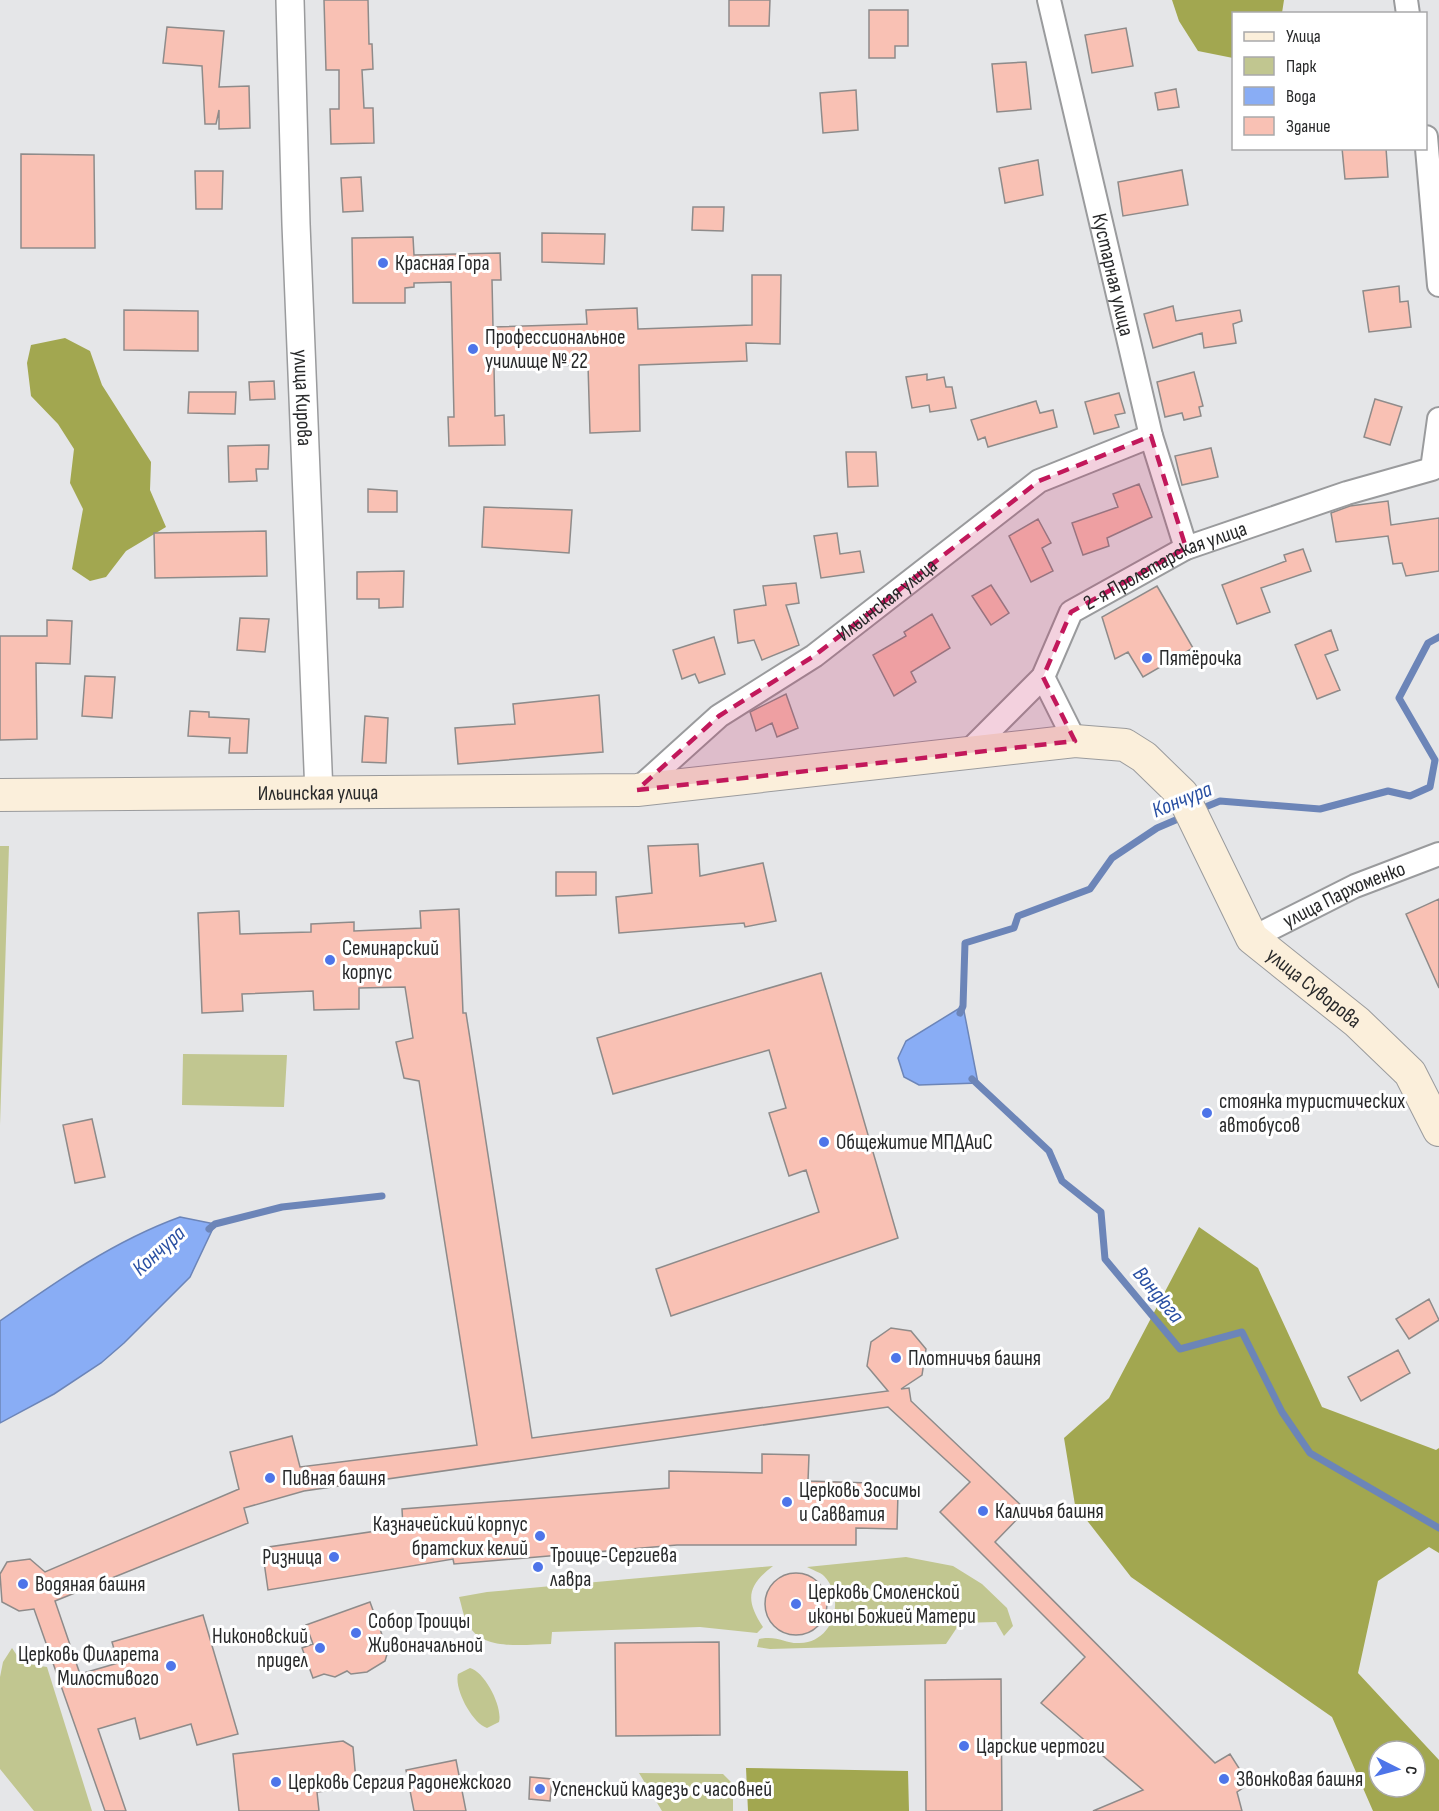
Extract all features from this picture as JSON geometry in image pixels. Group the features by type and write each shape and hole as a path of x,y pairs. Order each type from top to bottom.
{"main road":[{"name":"Ильинская улица","path":"0,795 637,790 1075,741 1125,746 1144,757 1182,794 1202,838"},
{"name":"улица Суворова","path":"1202,838 1252,938 1358,1022 1410,1072 1439,1130"}],"street":[{"name":"улица Кирова","path":"290,0 296,224 319,794"},
{"name":"Кустарная улица","path":"1049,0 1151,436 1186,548"},
{"path":"1426,150 1439,285"},
{"name":"2-я Пролетарская улица","path":"966,754 1043,677 1071,612 1186,548 1347,493 1432,469 1439,419"},
{"name":"Ильинская улица","path":"637,790 719,716 814,656 1039,481 1151,436"},
{"path":"1043,677 1075,741"},
{"name":"улица Пархоменко","path":"1252,938 1355,886 1439,854"}],"highlighted area":[{"path":"1151,436 1186,548 1071,612 1043,677 1075,741 637,790 719,716 814,656 1039,481"}],"green space":[{"path":"1172,0 1284,0 1282,12 1232,12 1232,58 1198,51 1179,21"},
{"path":"65,338 90,351 102,385 151,462 150,490 166,527 126,551 106,577 90,581 72,569 83,509 70,483 74,449 58,424 31,396 27,363 31,345"},
{"path":"0,846 9,846 0,1125"},
{"path":"183,1054 287,1055 284,1107 182,1105"},
{"path":"1199,1227 1258,1268 1322,1407 1436,1450 1439,1448 1439,1553 1429,1547 1378,1581 1358,1673 1419,1739 1367,1739 1367,1797 1332,1717 1131,1577 1075,1505 1064,1438 1109,1398"},
{"path":"906,1557 953,1566 982,1584 1007,1608 1013,1626 1004,1636 996,1622 960,1623 946,1644 770,1649 757,1647 759,1639 766,1638 795,1643 812,1641 828,1627 835,1607 831,1585 822,1575 807,1567"},
{"path":"773,1566 758,1580 752,1594 753,1609 763,1627 757,1633 700,1627 552,1632 551,1644 494,1643 475,1633 466,1621 459,1597 487,1592"},
{"path":"12,1648 22,1663 47,1667 92,1811 34,1811 0,1769 0,1677 3,1662"},
{"path":"470,1668 487,1683 496,1699 499,1722 487,1728 470,1713 461,1696 457,1680 458,1674"},
{"path":"1427,1747 1439,1760 1439,1811 1373,1811 1368,1799 1427,1799"},
{"path":"746,1768 908,1771 909,1811 748,1811"},
{"path":"639,1773 723,1774 733,1784 733,1811 662,1811"}],"water":[{"path":"963,1006 978,1083 919,1085 904,1077 898,1058 906,1041"},
{"path":"180,1217 215,1224 190,1277 101,1363 54,1394 0,1423 0,1321 109,1250"}],"building":[{"path":"324,0 368,0 369,44 372,44 373,69 362,70 364,108 373,108 374,143 331,144 330,109 339,109 339,70 326,70"},
{"path":"729,0 770,0 769,26 729,26"},
{"path":"869,10 908,10 908,46 895,46 895,58 869,58"},
{"path":"167,27 224,31 219,87 249,86 250,128 219,129 219,110 216,124 205,124 202,66 163,63"},
{"path":"1126,28 1133,66 1092,73 1085,35"},
{"path":"1026,62 1031,109 997,112 992,64"},
{"path":"1176,89 1179,107 1158,110 1155,93"},
{"path":"856,90 858,130 823,133 820,93"},
{"path":"1342,150 1386,150 1388,177 1345,179"},
{"path":"21,154 94,155 95,248 21,248"},
{"path":"1038,160 1043,195 1005,203 999,168"},
{"path":"1182,170 1188,205 1123,216 1118,182"},
{"path":"195,171 223,171 222,209 196,209"},
{"path":"361,177 363,211 343,212 341,178"},
{"path":"693,207 724,207 723,231 692,230"},
{"path":"542,233 605,234 604,264 542,262"},
{"path":"413,237 414,255 500,253 501,280 492,280 493,327 587,324 586,310 637,308 638,329 752,325 752,275 781,275 780,344 746,343 747,361 639,365 640,431 590,433 588,365 494,367 495,416 504,415 505,445 449,446 448,417 454,417 451,282 414,283 414,287 405,288 405,303 353,303 352,238"},
{"path":"1399,286 1400,302 1408,301 1411,327 1369,332 1363,291"},
{"path":"1173,306 1176,321 1240,310 1242,321 1233,324 1236,343 1204,348 1202,333 1153,348 1144,314"},
{"path":"124,310 198,311 198,351 124,350"},
{"path":"1194,372 1203,406 1199,407 1201,416 1184,420 1182,413 1165,417 1157,382"},
{"path":"927,374 927,380 944,377 946,387 952,387 956,408 930,412 929,405 912,408 906,377"},
{"path":"274,381 275,399 250,400 249,382"},
{"path":"189,392 236,392 235,414 188,413"},
{"path":"1119,393 1125,413 1115,415 1119,427 1094,434 1085,402"},
{"path":"1375,399 1402,407 1390,445 1364,437"},
{"path":"1036,401 1040,413 1053,410 1057,427 988,447 985,437 978,440 971,420"},
{"path":"269,445 268,469 256,469 257,481 229,482 228,446"},
{"path":"1211,448 1218,477 1182,485 1175,456"},
{"path":"846,452 876,452 878,486 848,487"},
{"path":"1139,484 1152,517 1107,538 1109,546 1083,555 1072,523 1118,507 1113,494"},
{"path":"368,489 397,491 397,512 368,512"},
{"path":"1388,501 1391,525 1439,518 1439,571 1406,576 1402,563 1393,564 1388,536 1336,542 1331,513 1350,506"},
{"path":"484,507 572,510 569,553 482,547"},
{"path":"1038,519 1051,543 1042,548 1053,571 1031,582 1009,536"},
{"path":"266,531 267,576 155,578 154,533"},
{"path":"837,533 840,554 860,551 864,572 821,578 814,536"},
{"path":"1303,549 1311,571 1261,588 1270,612 1237,624 1222,585 1286,561 1284,555"},
{"path":"404,571 403,607 379,608 379,599 357,599 357,572"},
{"path":"796,583 799,603 786,605 799,645 762,660 754,640 738,643 734,610 766,605 763,586"},
{"path":"991,585 1009,613 991,625 972,596"},
{"path":"1157,586 1193,648 1143,677 1128,652 1115,659 1102,617"},
{"path":"932,614 950,648 911,672 916,682 894,696 873,655 906,636 904,632"},
{"path":"240,618 269,619 265,652 237,650"},
{"path":"47,620 72,621 70,664 36,663 37,739 0,740 0,636 47,636"},
{"path":"1331,630 1338,650 1325,655 1340,690 1317,699 1295,645"},
{"path":"714,637 725,674 699,683 695,674 682,679 673,650"},
{"path":"85,676 115,677 112,718 82,716"},
{"path":"786,694 798,728 777,737 772,723 756,731 750,712"},
{"path":"599,695 603,752 458,764 455,728 515,724 513,704"},
{"path":"190,711 209,712 209,717 249,719 247,753 229,753 230,738 188,736"},
{"path":"365,716 388,718 386,763 362,762"},
{"path":"698,844 700,876 763,863 776,921 745,927 744,923 619,933 616,897 652,893 648,846"},
{"path":"556,872 596,872 596,895 556,896"},
{"path":"1439,899 1439,988 1406,914"},
{"path":"459,909 463,1013 466,1013 532,1438 888,1391 867,1366 871,1342 891,1328 911,1331 926,1349 922,1375 901,1389 909,1388 911,1401 1026,1510 995,1542 1215,1763 1230,1754 1249,1784 1237,1792 1242,1811 1093,1811 1143,1790 1041,1703 1085,1657 940,1512 970,1482 888,1407 304,1491 244,1508 248,1523 55,1601 80,1674 118,1663 112,1642 203,1615 238,1734 197,1745 191,1724 140,1739 135,1718 98,1729 126,1811 105,1811 34,1609 19,1611 2,1602 0,1574 7,1562 30,1559 45,1572 239,1489 230,1452 292,1436 300,1467 477,1445 419,1081 404,1078 396,1042 413,1038 405,987 359,988 359,1009 314,1010 313,991 242,994 243,1011 202,1013 198,913 239,911 240,934 311,932 311,924 354,922 354,931 421,928 420,911"},
{"name":"Общежитие МПДАиС","path":"821,973 898,1238 671,1316 656,1269 819,1212 806,1170 789,1176 769,1113 786,1108 769,1050 613,1094 597,1038"},
{"path":"92,1119 105,1177 75,1183 63,1125"},
{"path":"1429,1299 1439,1320 1409,1339 1396,1319"},
{"path":"1398,1350 1410,1373 1361,1401 1348,1377"},
{"path":"762,1454 809,1455 808,1481 869,1483 868,1492 898,1493 897,1529 856,1528 856,1545 677,1545 454,1564 453,1559 268,1590 262,1548 403,1527 402,1509 669,1488 669,1471 762,1473"},
{"name":"Церковь Смоленской иконы Божией Матери","path":"790,1573 802,1573 818,1582 825,1592 827,1604 825,1616 818,1626 802,1635 790,1635 779,1630 770,1621 765,1610 765,1598 770,1587 779,1578"},
{"name":"Собор Троицы Живоначальной","path":"370,1602 388,1651 385,1661 367,1672 351,1674 347,1671 335,1677 324,1674 313,1678 302,1648 313,1644 306,1625"},
{"path":"719,1642 720,1735 616,1736 615,1643"},
{"name":"Царские чертоги","path":"1001,1679 1002,1811 926,1811 925,1680"},
{"name":"Церковь Сергия Радонежского","path":"343,1741 353,1747 356,1781 350,1788 317,1792 319,1811 239,1811 233,1754"},
{"path":"456,1760 466,1811 414,1811 406,1770"},
{"name":"Успенский кладезь с часовней","path":"530,1777 552,1779 550,1801 529,1799"}],"waterway":[{"name":"Кончура","path":"1198,810 1220,801 1320,809 1388,791 1410,796 1430,787 1435,760 1399,698 1428,643 1439,637"},
{"name":"Кончура","path":"960,1013 963,1006 965,943 1014,928 1018,916 1090,889 1112,858 1157,828 1185,816"},
{"name":"Вондюга","path":"972,1079 1049,1151 1062,1181 1101,1212 1105,1259 1180,1349 1242,1332 1282,1412 1310,1453 1439,1528"},
{"name":"Кончура","path":"209,1229 215,1224 282,1207 382,1196"}],"place":[{"name":"Красная Гора","path":"383,263"},
{"name":"Профессиональное училище № 22","path":"473,349"},
{"name":"Пятёрочка","path":"1147,658"},
{"name":"Семинарский корпус","path":"330,960"},
{"name":"стоянка туристических автобусов","path":"1207,1113"},
{"name":"Общежитие МПДАиС","path":"824,1142"},
{"name":"Плотничья башня","path":"896,1358"},
{"name":"Пивная башня","path":"270,1478"},
{"name":"Церковь Зосимы и Савватия","path":"787,1502"},
{"name":"Каличья башня","path":"983,1511"},
{"name":"Казначейский корпус братских келий","path":"540,1536"},
{"name":"Ризница","path":"334,1557"},
{"name":"Троице-Сергиева лавра","path":"538,1567"},
{"name":"Водяная башня","path":"23,1584"},
{"name":"Церковь Смоленской иконы Божией Матери","path":"796,1604"},
{"name":"Собор Троицы Живоначальной","path":"356,1633"},
{"name":"Никоновский придел","path":"320,1648"},
{"name":"Церковь Филарета Милостивого","path":"171,1666"},
{"name":"Царские чертоги","path":"964,1746"},
{"name":"Звонковая башня","path":"1224,1779"},
{"name":"Церковь Сергия Радонежского","path":"276,1782"},
{"name":"Успенский кладезь с часовней","path":"540,1789"}]}
